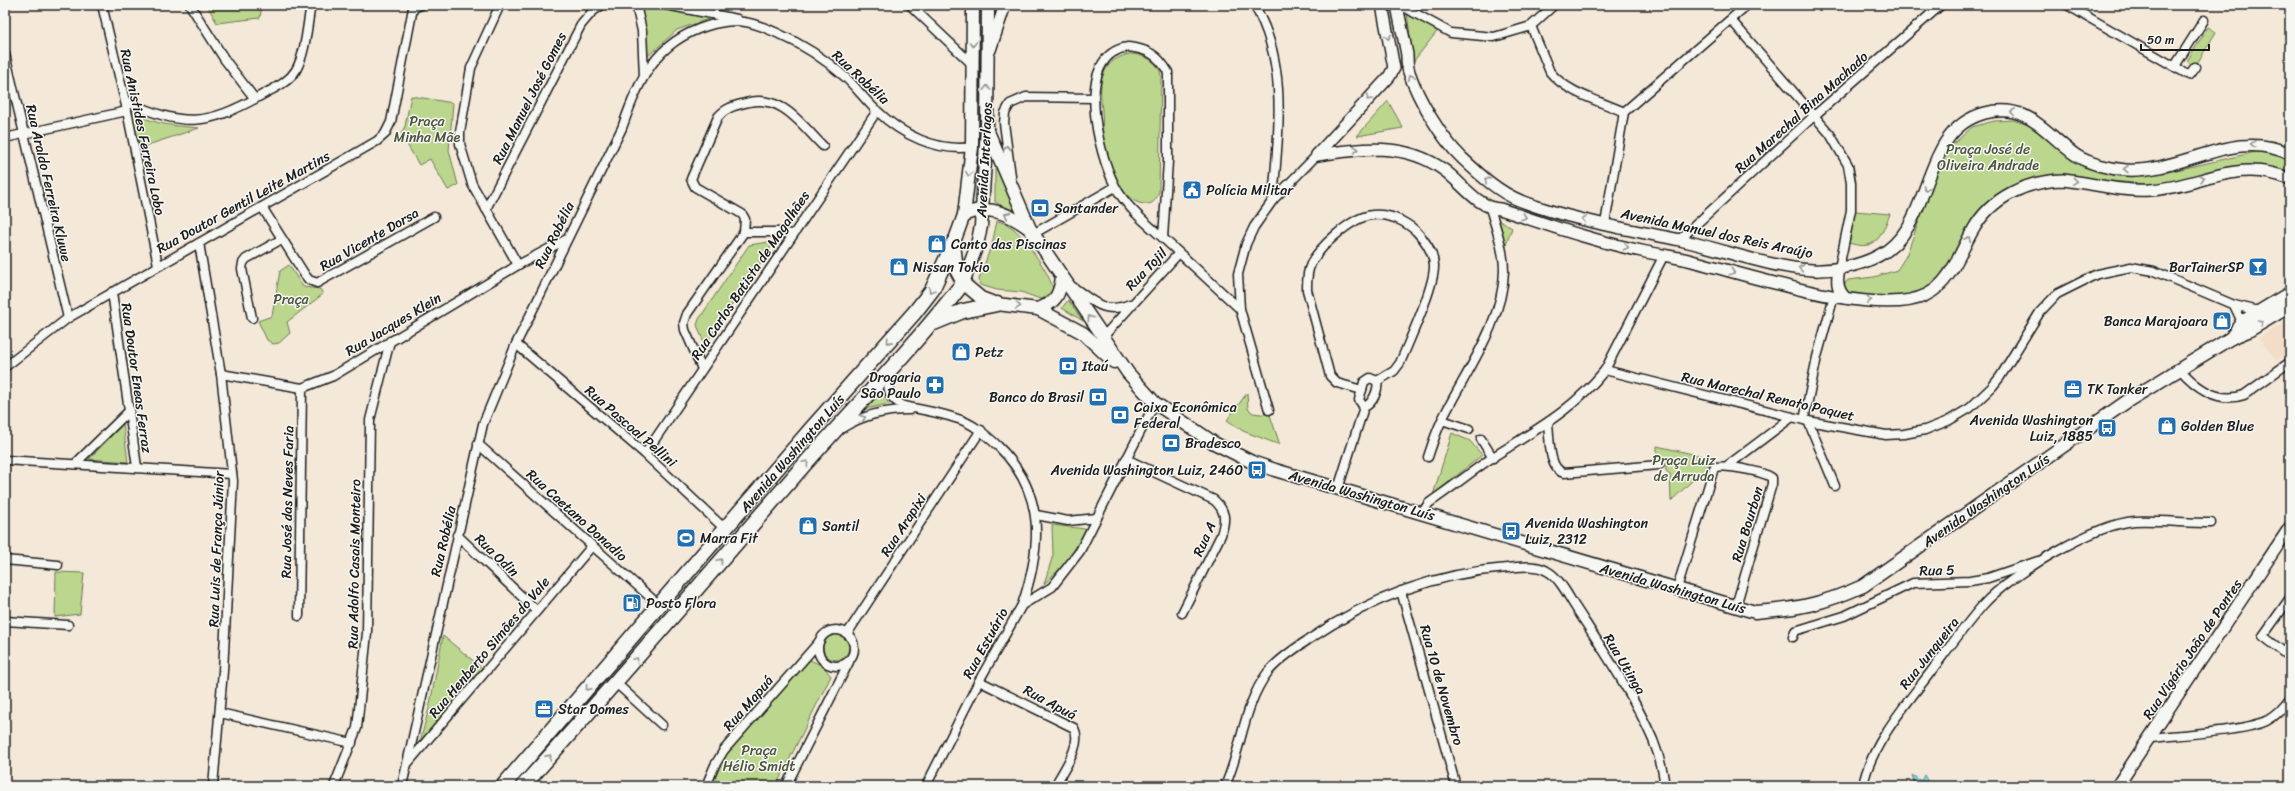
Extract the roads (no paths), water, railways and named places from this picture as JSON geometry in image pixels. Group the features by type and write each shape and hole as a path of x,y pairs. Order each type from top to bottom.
{"highway":[{"name":"Avenida Washington Luís","path":"502,786 726,530 811,429 915,312 932,290 954,242"},
{"name":"Avenida Interlagos","path":"930,325 963,283"},
{"path":"930,325 957,312 997,304"},
{"name":"Avenida Washington Luís","path":"523,786 616,683 829,437 930,325"}],"main road":[{"name":"Avenida Interlagos","path":"964,214 972,147 973,5"},
{"name":"Avenida Interlagos","path":"963,283 977,245 982,208 987,127 988,5"},
{"path":"987,127 993,146 1032,231"},
{"path":"964,214 982,208"},
{"name":"Avenida Washington Luís","path":"982,208 1008,215 1032,231 1128,373"},
{"name":"Avenida Washington Luís","path":"954,242 964,214"},
{"path":"954,242 954,264 963,283"},
{"path":"1038,309 1054,301 1058,296 1064,280"},
{"name":"Avenida Washington Luís","path":"963,283 980,298 997,304 1038,309 1083,333 1128,373 1155,403 1214,443 1238,456 1275,470 1735,608 1755,612 1808,607 1834,599 1863,586 2129,400 2179,368 2231,338 2248,331 2290,306"},
{"name":"Avenida Washington Luís","path":"2231,338 2242,322 2290,293"}],"street":[{"name":"Rua Anistides Ferreira Lobo","path":"102,5 125,101 158,265"},
{"path":"190,5 224,60 255,99"},
{"path":"125,101 173,120 191,121 218,116 255,99 287,81 297,68 311,5"},
{"path":"500,5 470,68 460,132 465,163 472,184 518,265"},
{"name":"Rua Manuel José Gomes","path":"486,209 582,25 592,12 602,5"},
{"path":"636,5 642,31 644,77"},
{"path":"666,5 742,20"},
{"path":"910,5 973,65"},
{"path":"987,58 1006,5"},
{"path":"1254,5 1261,17 1273,50 1278,80 1278,142 1273,200"},
{"path":"1269,410 1240,309 1238,274 1246,244 1254,227 1273,200 1389,77 1394,68 1382,5"},
{"path":"1399,5 1451,33 1494,37 1530,26 1554,5"},
{"name":"Avenida Manuel dos Reis Araújo","path":"1399,5 1408,70 1422,99 1447,142 1461,158 1498,189 1520,201 1564,215 1679,240 1750,258 1810,270 1839,268 1870,260 1895,245 1911,225 1941,148 1949,135 1967,120 1985,113 2017,112 2028,116 2079,157 2092,163 2125,170 2158,168 2243,144 2276,147 2290,154"},
{"path":"1605,224 1624,112 1747,5"},
{"name":"Rua Marechal Bina Machado","path":"1679,240 1815,115 1941,5"},
{"path":"2067,5 2189,75 2195,67"},
{"name":"Rua Doutor Gentil Leite Martins","path":"5,367 68,318 158,265 352,157 384,134 391,122 415,6"},
{"name":"Rua Robélia","path":"402,786 483,424 516,344 622,128 633,96 654,58 675,40 689,32 711,24 742,20 766,28 802,44 846,78 877,111 920,140 943,148 958,149 972,147"},
{"path":"1731,20 1815,115 1841,150 1848,165 1851,183 1851,210 1839,268 1837,284 1839,297 1817,357 1806,421 1835,486"},
{"path":"2175,66 2204,20"},
{"path":"1530,26 1550,72 1554,77 1574,90 1624,112"},
{"path":"1163,238 1168,161 1168,72 1161,60 1149,51 1128,47 1118,48 1108,55 1099,70 1094,98 1103,155 1116,187 1132,210 1240,309"},
{"name":"Rua Araldo Ferreira Kluwe","path":"5,54 68,318"},
{"path":"1012,187 1004,123 1005,113 1010,104 1026,97 1094,98"},
{"path":"702,369 685,330 685,318 744,232 745,219 742,214 695,187 691,179 718,117 723,111 757,99 768,100 782,106 823,146"},
{"path":"5,138 127,111"},
{"name":"Rua Carlos Batista de Magalhães","path":"644,454 791,234 877,111"},
{"path":"1317,154 1368,148 1406,152 1424,157 1444,170 1490,208 1500,209 1580,236 1839,297 1900,303 1927,295 1946,278 1979,221 2009,193 2027,185 2050,180 2063,180 2138,190 2151,190 2231,172 2264,172 2290,179"},
{"path":"1032,231 1116,187"},
{"name":"Rua Vicente Dorsa","path":"262,208 305,275 309,280 317,283 434,217"},
{"path":"1428,457 1442,420 1487,335 1500,294 1504,272 1502,255 1490,208"},
{"path":"1362,390 1337,383 1330,376 1307,290 1306,280 1309,267 1337,234 1348,225 1373,215 1389,216 1410,226 1425,240 1432,253 1434,266 1431,283 1400,362 1394,371 1377,380 1367,378 1359,400 1364,407"},
{"path":"744,232 778,232 791,234"},
{"name":"Rua Jacques Klein","path":"302,388 333,376 518,265 567,238"},
{"path":"252,318 242,269 243,263 246,259 282,239"},
{"name":"Rua Luis de França Júnior","path":"199,243 221,374 232,474 233,499 220,713 213,786"},
{"name":"Rua Tojil","path":"1103,337 1132,302 1179,253"},
{"path":"1422,513 1429,504 1493,458 1548,424 1573,405 1605,370 1664,255"},
{"name":"Rua Marechal Renato Paquet","path":"1605,370 1806,421 1886,435 1924,430 1948,421 1970,408 1992,387 2040,312 2057,294 2097,274 2131,267 2154,271 2234,305 2259,311"},
{"name":"Rua Tojil","path":"1064,280 1101,306 1108,309 1122,307 1132,302"},
{"name":"Rua Doutor Eneas Ferraz","path":"112,292 137,467"},
{"path":"2234,305 2242,322"},
{"name":"Rua Adolfo Casais Monteiro","path":"334,786 357,728 367,633 370,420 390,341"},
{"name":"Rua Pascoal Pellini","path":"516,344 644,454 726,530"},
{"path":"2179,368 2188,379 2203,391 2224,397 2237,397 2244,395 2290,362"},
{"path":"894,366 888,387 891,397 902,405 956,418 981,430 1020,472 1030,493 1036,515 1035,556 1022,605"},
{"path":"221,374 302,388"},
{"path":"1338,489 1364,407 1372,402 1377,388 1377,380"},
{"name":"Rua José das Neves Faria","path":"299,616 302,388"},
{"name":"Rua Estuário","path":"926,786 979,681 1022,605 1052,587 1067,570 1080,551 1155,403"},
{"path":"75,464 130,410"},
{"path":"829,437 848,424 882,412 922,411"},
{"path":"1678,585 1715,467 1727,466 1792,417"},
{"path":"1442,420 1469,429"},
{"path":"1548,424 1554,466 1559,472 1564,473 1659,465"},
{"name":"Rua Arapixi","path":"847,634 981,430"},
{"path":"1481,439 1493,458"},
{"name":"Rua Caetano Donadio","path":"478,444 659,605"},
{"name":"Rua A","path":"1126,459 1214,500 1224,511 1226,522 1221,535 1182,613"},
{"path":"5,460 232,474"},
{"name":"Rua Bourbon","path":"1727,466 1770,476 1773,481 1738,599"},
{"path":"1036,515 1068,521 1097,518"},
{"path":"2044,559 2078,538 2119,524 2134,521 2211,523"},
{"name":"Rua Vigário João de Pontes","path":"2117,786 2290,528"},
{"name":"Rua Odin","path":"457,535 536,610"},
{"name":"Rua Henberto Simões do Vale","path":"407,764 462,701 536,610 592,546"},
{"name":"Rua 5","path":"1793,637 1795,631 1844,616 1913,583 1976,580 2044,559"},
{"name":"Rua Junqueira","path":"1863,786 1866,774 1880,746 1901,711 1983,604 2004,587 2044,559"},
{"path":"5,560 58,565"},
{"name":"Rua Utinga","path":"1401,591 1440,578 1481,570 1520,567 1540,568 1547,571 1559,582 1637,710 1659,755 1665,786"},
{"path":"1225,786 1257,690 1275,665 1328,626 1374,602 1401,591"},
{"name":"Rua 10 de Novembro","path":"1401,591 1456,786"},
{"path":"2290,598 2264,636 2290,657"},
{"path":"5,621 68,625"},
{"path":"786,786 848,662 852,657 854,647 847,634 837,630 826,634 819,642 819,654 826,663 838,666 848,662"},
{"name":"Rua Mapuá","path":"706,786 715,765 724,750 819,642"},
{"name":"Rua Apuá","path":"979,681 1074,728 1077,740 1055,786"},
{"path":"616,683 662,726"},
{"path":"2150,738 2250,726 2267,721 2281,710 2290,699"},
{"path":"220,713 352,743"}],"water":[{"path":"1912,775 1921,781 1924,775 1927,780 1924,786 1915,786"}],"place":[{"name":"Polícia Militar","path":"1192,190"},
{"name":"Santander","path":"1040,208"},
{"name":"Canto das Piscinas","path":"937,244"},
{"name":"Nissan Tokio","path":"899,267"},
{"name":"BarTainerSP","path":"2258,267"},
{"name":"Banca Marajoara","path":"2222,321"},
{"name":"Petz","path":"961,352"},
{"name":"Itaú","path":"1068,366"},
{"name":"Drogaria São Paulo","path":"935,385"},
{"name":"TK Tanker","path":"2073,389"},
{"name":"Banco do Brasil","path":"1098,397"},
{"name":"Caixa Econômica Federal","path":"1120,415"},
{"name":"Golden Blue","path":"2167,426"},
{"name":"Avenida Washington Luiz, 1885","path":"2107,428"},
{"name":"Bradesco","path":"1171,443"},
{"name":"Avenida Washington Luiz, 2460","path":"1257,470"},
{"name":"Santil","path":"808,526"},
{"name":"Avenida Washington Luiz, 2312","path":"1511,531"},
{"name":"Marra Fit","path":"686,538"},
{"name":"Posto Flora","path":"632,603"},
{"name":"Star Domes","path":"544,709"}],"park label":[{"name":"Praça Minha Mãe","path":"427,130"},
{"name":"Praça José de Oliveira Andrade","path":"1988,158"},
{"name":"Praça","path":"291,299"},
{"name":"Praça Luiz de Arruda","path":"1684,468"},
{"name":"Praça Hélio Smidt","path":"759,758"}]}
